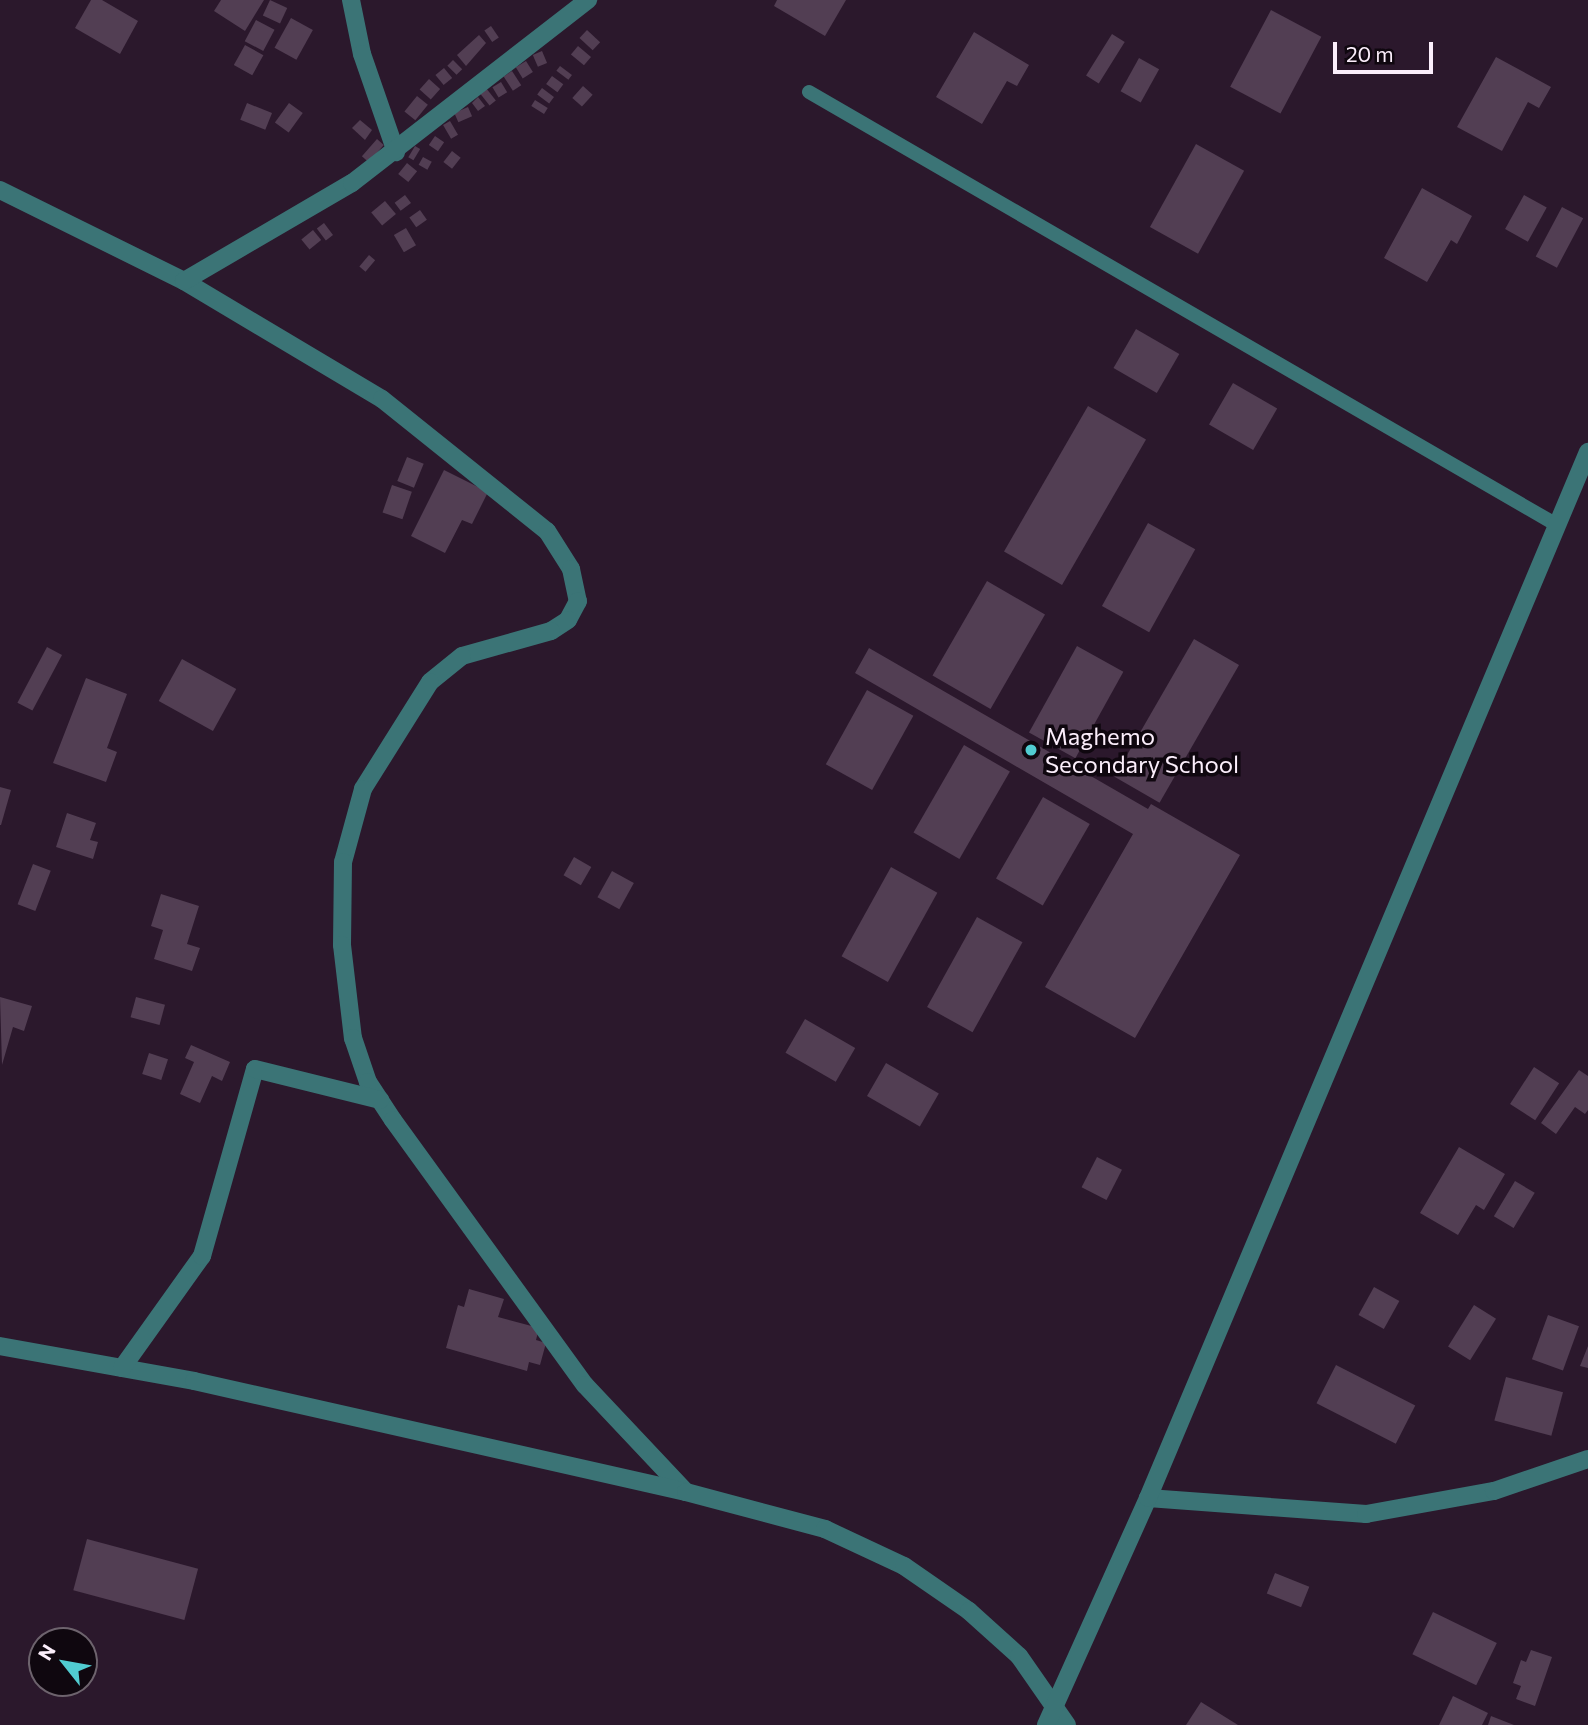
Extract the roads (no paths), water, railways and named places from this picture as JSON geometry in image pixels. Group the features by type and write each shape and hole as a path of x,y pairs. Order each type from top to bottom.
{"street":[{"path":"351,0 362,54 396,152"},
{"path":"184,281 284,226 396,152 588,0"},
{"path":"0,190 184,281 382,399 547,531 571,569 578,601 568,620 551,631 462,656 430,682 363,789 343,862 342,945 353,1038 368,1082 380,1100 585,1385 686,1492"},
{"path":"1046,1725 1148,1498 1588,452"},
{"path":"122,1368 202,1256 255,1069 380,1100"},
{"path":"0,1346 122,1368 686,1492 825,1529 904,1566 970,1611 1019,1656 1067,1725"},
{"path":"1148,1498 1366,1514 1494,1491 1588,1459"}],"lane":[{"path":"809,92 1557,525"}],"place":[{"name":"Maghemo Secondary School","path":"1031,750"}]}
